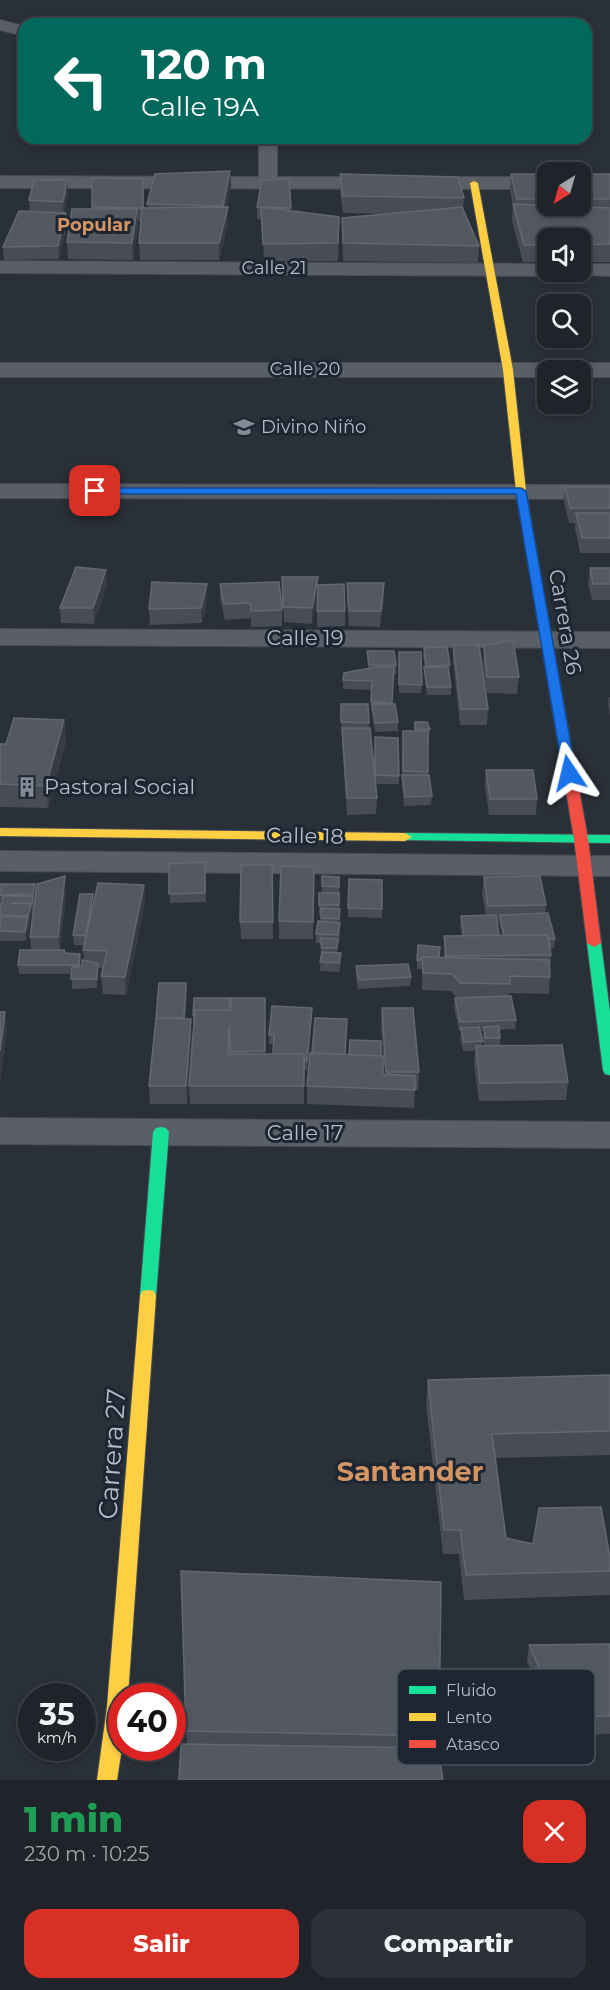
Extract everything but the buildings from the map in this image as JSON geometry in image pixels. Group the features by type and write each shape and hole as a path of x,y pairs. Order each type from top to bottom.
{"street":[{"path":"0,25 18,30"},
{"path":"268,144 268,183"},
{"path":"2,188 268,183 537,183"},
{"name":"Carrera 26","path":"474,183 508,370 521,491 547,639 592,857 610,1070"},
{"name":"Calle 21","path":"0,267 537,270"},
{"path":"591,270 610,270"},
{"name":"Calle 20","path":"0,370 610,370"},
{"path":"0,491 610,492"},
{"name":"Calle 19","path":"0,637 610,640"},
{"name":"Calle 18","path":"0,832 592,857"},
{"name":"Calle 18","path":"0,861 592,857 610,839"},
{"name":"Calle 17","path":"0,1131 610,1135"},
{"name":"Carrera 27","path":"107,1780 117,1707 161,1132"}],"traffic: fast":[{"path":"405,837 610,839"},
{"path":"594,943 610,1070"},
{"path":"148,1296 161,1132"}],"traffic: slow":[{"path":"474,183 508,370 521,491 535,573"},
{"path":"0,832 405,837"},
{"path":"107,1780 117,1707 148,1296"}],"traffic: jam":[{"path":"535,573 581,839 594,943"}],"place":[{"name":"Divino Niño","path":"244,427"},
{"name":"Pastoral Social","path":"27,787"}],"district":[{"name":"Popular","path":"94,225"},
{"name":"Santander","path":"410,1472"}],"route":[{"path":"95,491 521,491 569,773"}]}
